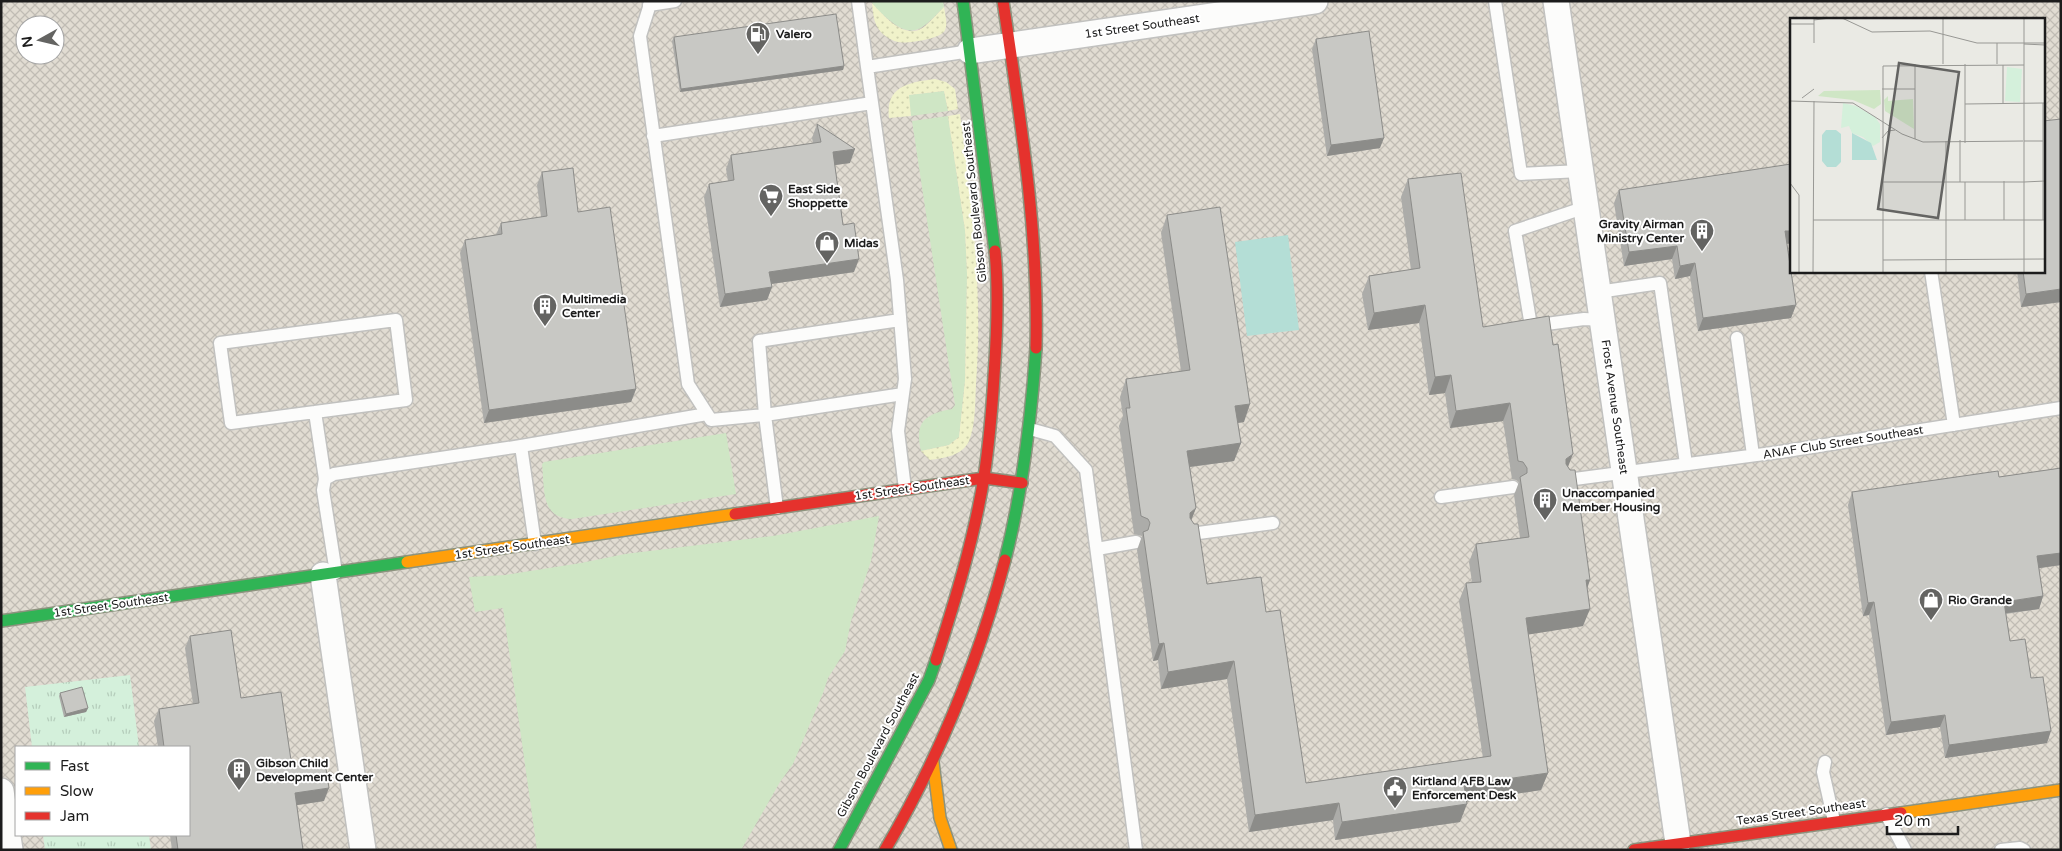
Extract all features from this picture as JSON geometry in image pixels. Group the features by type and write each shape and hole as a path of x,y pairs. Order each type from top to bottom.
{"main road":[{"name":"Gibson Boulevard Southeast","path":"839,850 929,680 967,557 984,478 997,338 997,270 990,200 963,1"},
{"path":"885,850 934,761 957,710 998,592 1012,539 1030,429 1035,359 1036,283 1031,219 1003,1"},
{"name":"1st Street Southeast","path":"1,621 984,478 1022,483"},
{"path":"934,761 935,789 943,835 951,850"},
{"name":"Texas Street Southeast","path":"1634,850 2061,790"}],"street":[{"name":"Frost Avenue Southeast","path":"1556,1 1678,843"},
{"name":"1st Street Southeast","path":"970,51 1306,2"},
{"path":"330,574 363,850"},
{"path":"1,792 10,850"}],"lane":[{"path":"675,1 650,3 640,36 688,384 711,420 765,415 903,394"},
{"path":"858,1 897,280 905,379 898,431 905,489"},
{"path":"1496,1 1521,174 1581,171"},
{"path":"867,67 970,51"},
{"path":"653,136 872,103"},
{"path":"1586,207 1515,231 1531,326 1584,320 1603,320"},
{"path":"1930,272 1954,425"},
{"path":"1598,292 1660,283 1686,464"},
{"path":"396,320 406,400 314,412 231,423 220,343 396,320"},
{"path":"777,508 765,415 759,341 900,320"},
{"path":"1737,338 1753,455"},
{"name":"ANAF Club Street Southeast","path":"1568,480 1753,455 2061,408"},
{"path":"314,412 325,479 323,490 330,574"},
{"path":"325,479 334,474 521,446 707,414"},
{"path":"1030,429 1055,436 1086,470 1136,850"},
{"path":"521,446 536,544"},
{"path":"1441,497 1513,487"},
{"path":"1190,534 1272,522"},
{"path":"1097,549 1136,542"},
{"path":"1825,762 1823,772 1834,822"},
{"path":"1886,814 1906,850"},
{"path":"2001,850 2020,848 2024,850"}],"shaded area":[{"path":"1,1 2061,1 2061,850 1,850"},
{"path":"871,1 943,1 944,7 924,26 912,30 897,26 881,13"},
{"path":"944,91 948,111 911,116 908,95"},
{"path":"948,116 965,230 967,274 965,381 959,437 949,445 921,451 919,433 924,421 935,414 952,409 955,405 912,121"},
{"path":"1288,235 1299,330 1247,336 1235,242"},
{"path":"726,433 736,494 572,519 554,514 549,508 544,492 542,464 544,462"},
{"path":"879,516 871,561 851,621 845,651 828,678 793,764 780,782 741,850 537,850 503,608 475,612 469,577 505,575 625,554 773,536"}],"sand":[{"path":"872,3 895,25 910,31 917,31 924,27 944,7 946,28 938,36 924,40 896,42 884,35 876,25"},
{"path":"935,79 946,82 955,89 958,109 948,111 944,91 909,95 911,116 889,118 889,107 895,92 908,84"},
{"path":"960,114 969,182 977,282 978,350 975,412 973,427 966,446 952,455 930,460 921,451 949,445 959,437 965,381 967,274 965,230 948,116"}],"green space":[{"path":"130,675 139,746 32,746 25,687"},
{"path":"43,836 149,836 151,850 45,850"}],"building":[{"name":"Valero","path":"836,14 844,66 681,89 674,37"},
{"path":"1369,31 1384,138 1331,145 1316,39"},
{"path":"2061,119 2061,289 2026,294 2023,272 2044,272 2044,121"},
{"name":"East Side Shoppette","path":"817,124 855,149 833,152 843,225 854,223 859,259 769,272 772,287 725,294 709,184 734,180 731,155 821,142"},
{"name":"Gravity Airman Ministry Center","path":"1790,164 1790,231 1785,231 1796,305 1703,318 1695,263 1680,266 1677,246 1629,252 1619,190"},
{"name":"Multimedia Center","path":"573,168 578,212 610,207 636,389 489,410 465,240 502,234 501,223 547,216 542,172"},
{"path":"1461,173 1483,327 1549,316 1553,345 1558,344 1573,454 1566,459 1566,464 1570,470 1575,470 1590,580 1586,580 1590,609 1526,618 1548,773 1464,785 1467,804 1342,822 1339,803 1255,815 1234,661 1168,672 1164,643 1159,644 1143,532 1148,530 1150,523 1148,519 1141,516 1126,408 1130,408 1126,379 1190,370 1167,215 1220,207 1250,404 1235,406 1241,443 1187,451 1196,508 1190,513 1190,518 1194,524 1198,524 1207,584 1261,577 1266,612 1280,610 1306,783 1491,756 1466,583 1481,582 1476,544 1529,537 1520,477 1527,473 1527,468 1523,462 1518,461 1510,403 1456,411 1451,375 1435,377 1425,305 1374,313 1369,276 1420,268 1408,179"},
{"name":"Rio Grande","path":"2061,468 2061,553 2037,556 2043,596 2004,602 2010,641 2025,639 2031,678 2043,677 2051,731 1949,745 1945,715 1891,722 1874,602 1868,603 1852,492 1998,471 1999,477"},
{"name":"Gibson Child Development Center","path":"231,630 241,698 281,692 292,767 325,762 329,788 295,793 303,850 178,850 176,836 190,836 190,746 164,746 159,709 199,703 190,636"},
{"path":"82,687 88,708 66,714 60,693"}],"traffic: fast":[{"path":"963,1 995,251"},
{"path":"1005,560 1017,507 1025,455 1032,402 1036,348"},
{"path":"1,621 407,562"},
{"path":"839,850 929,680 936,660"}],"traffic: slow":[{"path":"407,562 735,514"},
{"path":"933,762 940,818 951,850"},
{"path":"1901,813 2061,790"}],"traffic: jam":[{"path":"1003,1 1027,174 1034,261 1036,348"},
{"path":"936,660 957,593 984,477 996,345 997,297 995,251"},
{"path":"735,514 984,478 1022,483"},
{"path":"885,850 923,780 955,709 982,636 1005,560"},
{"path":"1634,850 1901,813"}],"place":[{"name":"Valero","path":"758,55"},
{"name":"East Side Shoppette","path":"771,217"},
{"name":"Gravity Airman Ministry Center","path":"1702,252"},
{"name":"Midas","path":"827,264"},
{"name":"Multimedia Center","path":"545,327"},
{"name":"Unaccompanied Member Housing","path":"1545,521"},
{"name":"Rio Grande","path":"1931,621"},
{"name":"Gibson Child Development Center","path":"239,791"},
{"name":"Kirtland AFB Law Enforcement Desk","path":"1395,809"}]}
